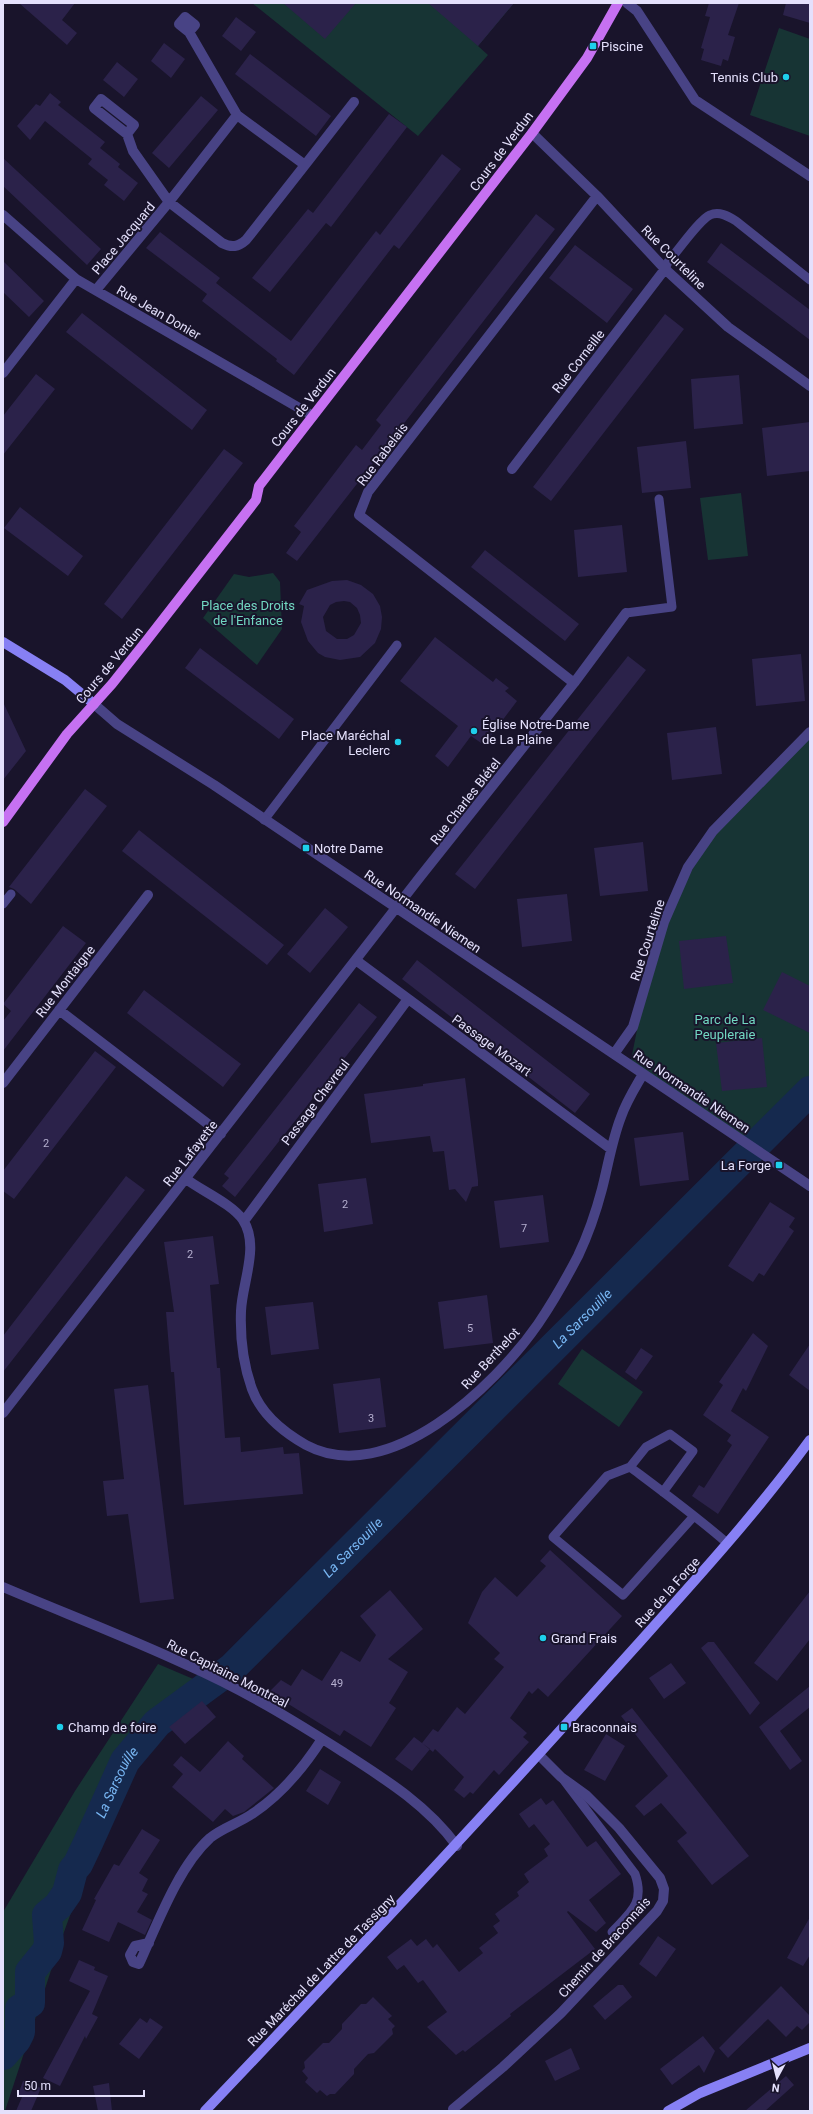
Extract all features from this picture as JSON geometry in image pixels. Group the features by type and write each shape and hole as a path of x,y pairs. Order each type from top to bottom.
{"main road":[{"name":"Cours de Verdun","path":"3,822 67,734 148,640 256,500 259,486 532,133 587,58 618,3"},
{"name":"Rue Normandie Niemen","path":"3,642 65,680 94,704"},
{"name":"Rue de la Forge","path":"457,1846 727,1543 780,1480 810,1440"},
{"name":"Rue Maréchal de Lattre de Tassigny","path":"205,2111 457,1846"},
{"path":"668,2111 700,2093 810,2048"}],"street":[{"path":"627,3 636,11 695,100 810,176"},
{"path":"190,32 237,115 305,165"},
{"name":"Place Jacquard","path":"127,134 133,151 169,202 222,244 236,246 246,240 354,102"},
{"name":"Place Jacquard","path":"96,290 169,202 237,115"},
{"name":"Rue Courteline","path":"532,133 596,196 665,269 728,327 810,386"},
{"name":"Rue Rabelais","path":"574,683 359,515 368,492 596,196"},
{"name":"Rue Jean Donier","path":"3,215 76,279 313,416"},
{"name":"Rue Corneille","path":"512,469 665,269"},
{"path":"3,374 76,279"},
{"name":"Rue Charles Blétel","path":"396,909 574,683 626,613"},
{"name":"Rue Normandie Niemen","path":"94,704 117,724 214,785 396,909 810,1186"},
{"name":"Rue Courteline","path":"614,1054 633,1027 664,922 688,867 713,831 810,732"},
{"name":"Rue Montaigne","path":"3,1083 148,895"},
{"name":"Rue Lafayette","path":"3,1413 357,961 396,909"},
{"name":"Passage Mozart","path":"357,961 612,1149"},
{"name":"Passage Chevreul","path":"244,1221 408,999"},
{"path":"59,1010 221,1134"},
{"name":"Rue Berthelot","path":"244,1221 248,1231 250,1244 249,1260 241,1307 242,1346 252,1389 262,1408 291,1437 313,1448 340,1455 364,1454 389,1448 421,1433 460,1408 486,1384 537,1326 558,1294 579,1253 595,1212 620,1117 643,1074"},
{"path":"186,1179 237,1213 244,1221"},
{"name":"Rue Capitaine Montreal","path":"3,1587 199,1671 260,1701 378,1775 422,1807 442,1826 457,1846"},
{"path":"149,1943 167,1903 194,1855 211,1837 251,1815 270,1802 312,1755 322,1739"},
{"name":"Chemin de Braconnais","path":"453,2109 503,2068 561,2013 657,1911 663,1901 664,1889 660,1878 619,1828 586,1795 561,1777 539,1755"}],"lane":[{"path":"665,269 668,262 704,218 716,214 728,216 736,221 810,280"},
{"path":"626,613 672,607 659,499"},
{"path":"264,820 397,645"},
{"path":"3,904 11,894"},
{"path":"663,1492 693,1451 670,1434 646,1447 630,1466 607,1476 552,1537 623,1595 694,1516"},
{"path":"630,1466 727,1543"},
{"path":"561,1777 577,1800 635,1874 640,1886 639,1897 635,1907 612,1932"}],"green space":[{"path":"252,3 514,3 478,46 488,55 418,136"},
{"name":"Tennis Club","path":"779,28 810,39 810,136 750,115"},
{"path":"741,493 748,556 708,560 700,498"},
{"name":"Place des Droits de l'Enfance","path":"273,573 280,582 282,629 257,665 203,618 234,574 249,577"},
{"name":"Parc de La Peupleraie","path":"810,732 810,1087 741,1139 630,1065 646,985 664,922 713,831"},
{"path":"582,1349 643,1392 619,1427 558,1384"},
{"path":"158,1664 205,1684 157,1721 117,1786 60,1943 5,2111 3,2111 3,1912 75,1791"}],"building":[{"path":"19,3 75,3 62,20 77,33 67,45"},
{"path":"283,3 356,3 325,39"},
{"path":"428,3 514,3 478,46"},
{"path":"709,3 739,3 728,35 735,37 728,61 723,59 721,66 701,60 704,49 701,48 710,17 705,16"},
{"path":"786,3 810,3 810,23 783,15"},
{"path":"236,17 256,32 241,51 222,36"},
{"path":"164,43 185,59 171,78 151,61"},
{"path":"250,54 331,116 316,136 235,74"},
{"path":"117,62 138,79 124,97 103,80"},
{"path":"50,93 61,102 58,105 105,142 100,148 120,164 118,167 138,183 124,201 104,185 108,180 88,164 92,159 45,121 30,140 17,126 36,104 40,106"},
{"path":"201,96 218,110 169,168 152,153"},
{"path":"389,114 407,127 331,227 326,223 270,292 252,278 308,209 313,213"},
{"path":"442,154 461,169 399,249 394,245 294,375 276,361 277,359 202,301 207,294 146,248 160,232 220,278 216,283 291,341 376,231 380,235"},
{"path":"3,158 101,249 87,265 3,186"},
{"path":"536,214 555,229 297,561 286,553 301,532 294,526 356,445 362,450 381,425 376,420"},
{"path":"721,243 810,310 810,340 707,262"},
{"path":"575,245 633,289 607,323 549,278"},
{"path":"3,261 44,301 29,317 3,292"},
{"path":"82,313 207,410 192,430 66,332"},
{"path":"665,314 684,329 551,501 533,487"},
{"path":"36,374 55,389 3,455 3,416"},
{"path":"739,375 743,424 694,429 691,379"},
{"path":"810,422 810,471 767,476 762,428"},
{"path":"686,441 691,488 642,493 637,447"},
{"path":"224,449 243,463 122,619 104,604"},
{"path":"20,507 83,556 68,576 4,528"},
{"path":"622,525 627,572 578,577 574,530"},
{"path":"485,550 579,624 565,641 471,567"},
{"path":"347,580 361,585 373,594 380,606 382,617 381,629 375,643 360,657 340,660 325,657 318,653 308,641 301,622 304,606 299,604 307,590 332,581","holes":["336,602 350,602 357,608 361,623 354,635 347,639 337,639 326,631 323,617 330,605"]},
{"name":"Église Notre-Dame de La Plaine","path":"435,637 493,682 496,678 509,688 505,691 517,701 484,745 471,736 448,767 435,756 458,726 400,681"},
{"path":"200,648 294,719 279,739 185,668"},
{"path":"801,654 805,701 756,706 752,659"},
{"path":"628,656 646,670 475,889 455,874"},
{"path":"3,702 26,751 3,780"},
{"path":"716,727 722,774 672,780 667,733"},
{"path":"85,789 107,806 31,904 14,889 9,887"},
{"path":"139,830 284,945 267,965 122,851"},
{"path":"643,842 648,891 600,896 594,848"},
{"path":"567,894 572,941 522,947 517,899"},
{"path":"325,908 348,927 310,973 287,954"},
{"path":"63,926 86,943 3,1051 3,1021 11,1011 3,1004"},
{"path":"726,936 733,983 684,989 679,941"},
{"path":"417,960 590,1094 575,1113 402,979"},
{"path":"782,972 810,986 810,1033 763,1010"},
{"path":"144,990 241,1064 223,1087 127,1013"},
{"path":"359,1003 377,1017 235,1197 222,1186 229,1178 224,1174"},
{"path":"762,1038 767,1087 722,1091 716,1043"},
{"path":"95,1051 116,1067 14,1199 3,1191 3,1171"},
{"path":"465,1078 478,1180 478,1186 472,1187 466,1202 455,1189 449,1190 444,1151 433,1152 430,1136 371,1143 364,1094 423,1086 423,1084"},
{"path":"683,1132 689,1180 640,1186 634,1138"},
{"path":"126,1176 145,1190 3,1372 3,1336"},
{"path":"366,1178 373,1224 324,1232 318,1184"},
{"path":"543,1195 549,1242 500,1248 494,1201"},
{"path":"770,1202 795,1218 789,1227 794,1231 764,1276 759,1273 753,1282 728,1266"},
{"path":"213,1236 219,1284 210,1285 217,1368 220,1368 225,1438 240,1437 241,1452 283,1447 284,1454 299,1453 303,1494 184,1505 174,1372 171,1372 166,1312 174,1312 164,1242"},
{"path":"487,1295 493,1343 444,1349 438,1302"},
{"path":"313,1302 319,1349 271,1355 265,1307"},
{"path":"753,1333 768,1346 746,1391 743,1388 731,1411 769,1437 718,1514 692,1496 699,1485 704,1488 732,1445 727,1441 731,1435 703,1415 723,1385 719,1382"},
{"path":"810,1344 810,1391 789,1375"},
{"path":"641,1348 653,1356 636,1380 625,1372"},
{"path":"380,1378 386,1427 339,1433 333,1384"},
{"path":"148,1385 174,1599 140,1603 128,1514 107,1516 103,1481 124,1479 114,1389"},
{"name":"Grand Frais","path":"550,1550 622,1616 548,1697 538,1688 532,1694 529,1691 510,1718 527,1733 523,1737 529,1742 499,1775 494,1770 473,1794 470,1792 464,1798 454,1790 464,1777 435,1749 433,1752 422,1743 433,1729 438,1732 457,1707 465,1714 504,1667 494,1659 500,1653 468,1623 482,1592 495,1577 517,1597 546,1566 540,1561"},
{"path":"390,1590 423,1629 388,1659 408,1672 389,1703 396,1708 371,1747 344,1730 340,1736 269,1692 281,1680 291,1686 302,1669 322,1681 341,1651 360,1662 376,1635 360,1616"},
{"path":"810,1591 810,1639 777,1681 754,1663"},
{"path":"708,1642 714,1642 760,1703 750,1715 701,1648"},
{"path":"671,1663 686,1683 664,1699 649,1678"},
{"path":"810,1686 810,1707 780,1731 802,1761 790,1770 759,1727"},
{"path":"202,1701 216,1717 185,1744 169,1727"},
{"path":"632,1708 749,1856 712,1885 677,1841 687,1833 661,1803 644,1816 635,1806 668,1776 621,1716"},
{"path":"606,1734 625,1746 605,1781 584,1770"},
{"path":"414,1737 430,1749 412,1771 395,1759"},
{"path":"228,1741 244,1756 242,1759 274,1788 244,1812 233,1816 225,1809 213,1822 172,1787 183,1774 173,1765 181,1756 200,1772"},
{"path":"320,1769 341,1782 328,1805 306,1791"},
{"path":"541,1798 546,1805 553,1800 587,1847 596,1841 621,1874 589,1900 606,1923 596,1932 568,1911 567,1912 595,1949 510,2014 511,2016 465,2052 463,2050 456,2055 427,2027 447,2012 423,1980 418,1983 404,1965 397,1970 387,1957 411,1939 417,1946 426,1939 433,1948 437,1944 459,1972 483,1953 479,1948 498,1933 493,1926 500,1921 495,1914 519,1896 517,1892 529,1882 524,1874 548,1856 544,1849 550,1844 534,1824 529,1828 519,1814"},
{"path":"142,1829 160,1840 139,1873 148,1879 142,1891 148,1894 137,1912 152,1920 145,1935 118,1922 109,1942 82,1930 96,1900 94,1899 114,1864 119,1866"},
{"path":"810,1917 810,1955 803,1966 787,1958"},
{"path":"658,1936 676,1949 656,1977 639,1964"},
{"path":"79,1960 95,1967 94,1970 108,1976 92,2014 98,2017 86,2039 85,2036 60,2086 43,2078 90,1991 69,1981"},
{"path":"618,1985 623,1985 632,1997 605,2020 593,2006"},
{"path":"781,1986 810,2016 810,2022 802,2030 797,2026 786,2037 768,2019 728,2058 719,2048"},
{"path":"373,1997 392,2016 388,2019 395,2026 392,2029 393,2034 374,2053 368,2054 354,2069 354,2074 335,2094 330,2094 327,2096 320,2090 317,2093 305,2082 308,2078 302,2071 305,2068 304,2062 323,2043 329,2043 342,2029 342,2024 361,2004 366,2004"},
{"path":"140,2018 147,2023 150,2018 163,2027 139,2059 119,2044"},
{"path":"703,2036 715,2051 704,2073 699,2065 672,2085 660,2069"},
{"path":"571,2048 580,2069 555,2081 545,2061"},
{"path":"786,2076 794,2085 765,2111 745,2111"},
{"path":"23,2081 41,2088 31,2111 16,2111 22,2097 18,2095"},
{"path":"109,2083 112,2111 98,2111 93,2086"}],"waterway":[{"name":"La Sarsouille","path":"3,2055 16,2040 20,2032 20,2009 30,2003 30,1972 47,1951 49,1943 47,1915 58,1906 67,1893 73,1870 78,1864 125,1761 157,1723 232,1668 810,1091"}],"place":[{"name":"Piscine","path":"593,46"},
{"name":"Tennis Club","path":"786,77"},
{"name":"Église Notre-Dame de La Plaine","path":"474,731"},
{"name":"Place Maréchal Leclerc","path":"398,742"},
{"name":"Notre Dame","path":"306,848"},
{"name":"La Forge","path":"779,1165"},
{"name":"Grand Frais","path":"543,1638"},
{"name":"Champ de foire","path":"60,1727"},
{"name":"Braconnais","path":"564,1727"}]}
